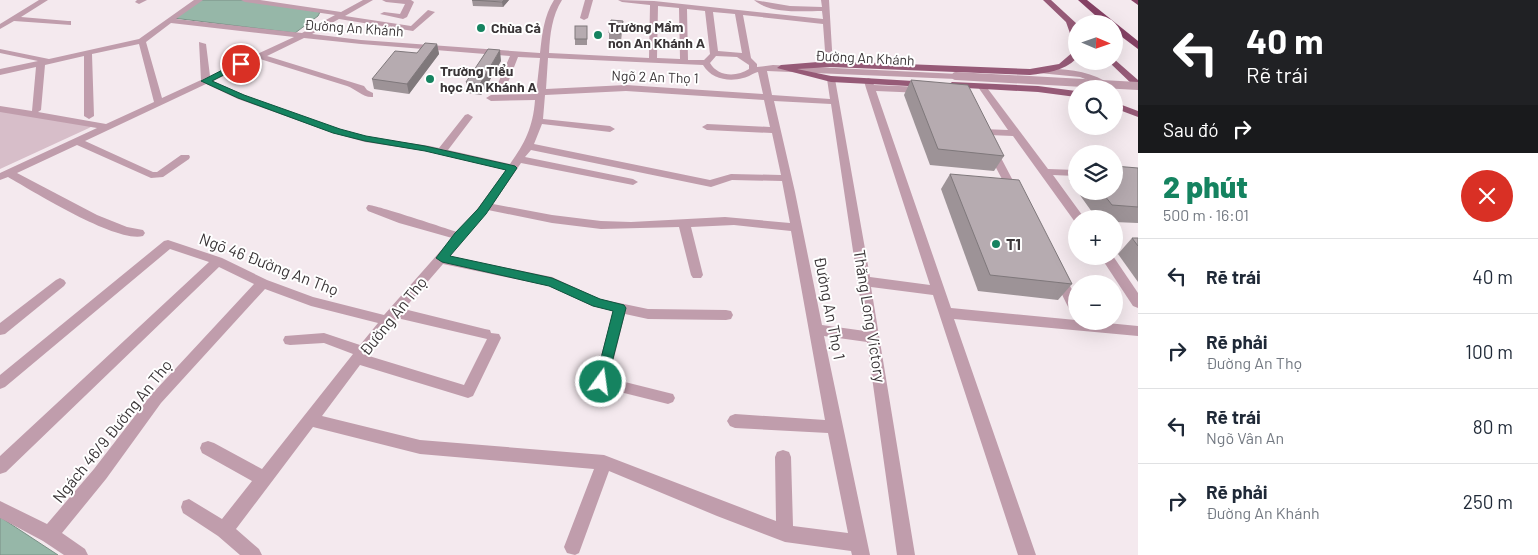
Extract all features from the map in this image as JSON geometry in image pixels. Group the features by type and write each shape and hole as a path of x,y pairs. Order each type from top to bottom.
{"highway":[{"path":"1082,0 1100,15"},
{"path":"1123,34 1138,46"}],"main road":[{"path":"1047,0 1068,19"},
{"path":"761,66 830,64 1030,72 1042,71 1068,63"},
{"path":"761,66 869,84 985,90 1060,91"},
{"path":"1122,70 1138,85"},
{"path":"1123,108 1138,114"}],"street":[{"path":"0,27 44,0"},
{"path":"0,72 142,41 199,0"},
{"path":"246,0 413,29 431,12"},
{"path":"169,20 302,36 369,0"},
{"path":"384,14 403,17 410,2 386,0"},
{"name":"Đường An Thọ","path":"224,530 391,317 486,206 528,146 538,121 547,28 553,8 558,0"},
{"path":"584,18 589,0"},
{"path":"622,0 827,22"},
{"path":"758,0 766,4 826,10"},
{"path":"825,0 830,64"},
{"path":"653,60 654,3"},
{"path":"683,7 684,62"},
{"path":"709,10 714,54 706,63 709,70 726,76 740,77 761,66"},
{"name":"Đường An Thọ 1","path":"740,13 761,66 787,178 859,549"},
{"path":"13,19 68,23"},
{"name":"Đường An Khánh","path":"4,175 302,36 515,54 706,63"},
{"path":"142,41 159,103"},
{"path":"202,44 206,81 241,97 336,131 365,139 633,182"},
{"path":"0,51 54,61"},
{"path":"88,53 89,116"},
{"path":"500,90 515,54"},
{"path":"714,54 732,54 761,66"},
{"path":"259,56 362,88 363,92 370,96"},
{"path":"36,110 41,64"},
{"name":"Đường An Khánh","path":"761,66 1138,85"},
{"path":"1042,71 1078,74 1096,80"},
{"name":"Thăng Long Victory","path":"831,78 906,555"},
{"path":"1027,555 869,84 943,91 985,90 1073,210"},
{"name":"Ngõ 2 An Thọ 1","path":"491,98 626,88 835,102"},
{"path":"1060,91 1068,92"},
{"path":"22,108 122,120"},
{"path":"2,111 109,127"},
{"path":"441,152 468,117"},
{"path":"538,121 610,129"},
{"path":"707,127 776,130"},
{"path":"1015,133 982,132 1020,203"},
{"path":"77,141 151,175 159,175 185,158"},
{"path":"528,146 711,184 731,177 787,178"},
{"path":"1046,172 1068,173"},
{"path":"4,175 107,224 127,232 139,233"},
{"path":"486,206 541,217 617,226 726,221 756,223 773,227 797,227"},
{"path":"372,208 403,220 459,236"},
{"path":"684,223 698,275"},
{"name":"Ngõ 46 Đường An Thọ","path":"1,381 168,244 218,261 263,283 311,301 489,336 468,392 361,356"},
{"path":"442,258 552,282 598,303 648,314 726,316"},
{"path":"0,467 218,261"},
{"path":"1053,264 1068,293"},
{"path":"1112,265 1138,303"},
{"path":"864,281 939,291"},
{"path":"0,330 60,283"},
{"name":"Ngách 46/9 Đường An Thọ","path":"49,535 100,474 156,399 263,283"},
{"path":"620,308 601,382 668,398"},
{"path":"947,313 1068,323"},
{"path":"1123,329 1138,331"},
{"path":"817,330 873,337"},
{"path":"290,340 324,338 361,356"},
{"path":"310,420 420,447 604,462 717,508 785,533 859,549"},
{"path":"735,421 834,428"},
{"path":"208,448 264,479"},
{"path":"783,457 785,533"},
{"path":"573,547 604,462"},
{"path":"190,507 224,530 253,555"},
{"path":"0,509 49,535 79,555"}],"shaded area":[{"path":"199,0 245,0 320,12 318,16 295,33 173,18"},
{"path":"0,108 97,123 0,169"},
{"path":"0,517 58,555 0,555"}],"building":[{"path":"472,0 504,0 502,2"},
{"path":"611,20 623,21 621,34 609,33"},
{"path":"575,26 587,26 587,39 575,39"},
{"path":"425,43 437,44 407,84 372,79 395,51 417,53"},
{"path":"488,49 500,50 480,84 466,82"},
{"path":"911,80 968,85 1004,156 938,149"},
{"path":"1123,167 1138,168 1138,207 1112,205 1108,200 1123,200"},
{"name":"T1","path":"950,174 1019,180 1068,276 1068,284 990,275"},
{"path":"1132,238 1138,238 1138,246"}],"place":[{"name":"Chùa Cả","path":"481,28"},
{"name":"Trường Mầm non An Khánh A","path":"598,35"},
{"name":"Trường Tiểu học An Khánh A","path":"430,79"},
{"name":"T1","path":"996,244"}],"route":[{"path":"241,64 206,81 241,97 336,131 365,139 425,148 512,168 482,211 442,258 552,282 598,303 620,308 601,382"}]}
